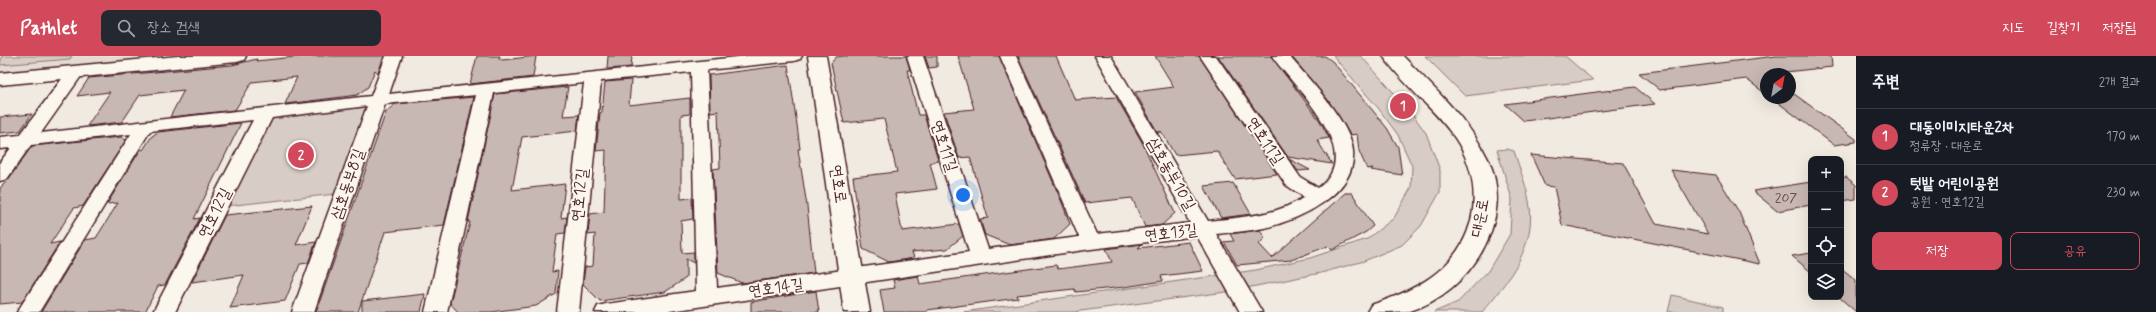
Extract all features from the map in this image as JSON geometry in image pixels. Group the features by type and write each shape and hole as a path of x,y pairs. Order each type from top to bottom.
{"street":[{"path":"0,80 237,56"},
{"name":"삼호동부8길","path":"303,312 394,56"},
{"path":"0,143 378,100 794,56"},
{"name":"연호로","path":"817,56 857,312"},
{"name":"연호11길","path":"915,56 981,258"},
{"path":"1008,56 1091,242"},
{"name":"삼호동부10길","path":"1103,56 1252,312"},
{"name":"연호11길","path":"1208,56 1293,181 1318,197"},
{"name":"연호13길","path":"851,278 1091,242 1203,230 1264,220 1305,206 1329,188 1342,170 1344,150 1336,127 1319,103 1280,56"},
{"name":"대운로","path":"1380,312 1411,302 1430,291 1455,272 1474,246 1485,212 1485,189 1478,159 1447,116 1392,56"},
{"path":"699,67 707,298"},
{"path":"0,175 76,72"},
{"name":"연호12길","path":"568,312 593,78"},
{"path":"436,312 486,89"},
{"name":"연호12길","path":"164,312 266,113"},
{"path":"28,312 144,127"},
{"name":"연호14길","path":"606,312 851,278"}],"shaded area":[{"path":"0,56 157,56 0,72"},
{"path":"2,56 72,56 70,59 0,65"},
{"path":"1333,56 1361,56 1410,111 1426,133 1440,170 1440,192 1421,226 1402,245 1364,261 1321,273 1226,292 1073,312 963,312 1256,270 1310,258 1367,239 1394,218 1411,188 1412,166 1398,135 1379,109"},
{"path":"1425,56 1565,56 1593,80 1465,96"},
{"path":"370,106 336,194 226,206 270,116"},
{"path":"1507,149 1514,151 1529,201 1531,217 1529,233 1519,261 1502,288 1482,312 1434,312 1458,302 1488,271 1510,234 1512,199 1497,150"},
{"path":"1672,295 1723,307 1723,312 1668,312"}],"building":[{"path":"305,56 384,56 378,73 375,70 368,87 357,95 285,104 297,77 252,82 235,110 170,117 184,90 140,95 122,122 87,126 110,92 77,96 89,78 232,65 257,59 256,61"},
{"path":"477,56 500,56 499,59 503,60 536,56 533,77 470,84"},
{"path":"608,56 632,56 631,67 607,69"},
{"path":"844,56 906,56 910,70 907,70 918,115 924,115 938,160 930,163 937,189 895,194 902,231 959,224 963,236 947,249 912,252 914,258 889,262 863,249 853,177 897,172 884,119 844,123 831,63 836,57"},
{"path":"925,56 937,56 937,67 929,68"},
{"path":"958,56 999,56 1070,224 1054,239 1010,245 985,235 980,219 988,218 970,157 959,158 944,112 974,109"},
{"path":"1018,56 1056,56 1075,100 1116,97 1142,142 1175,213 1162,225 1145,227 1132,198 1085,203"},
{"path":"1155,56 1199,56 1277,174 1235,179 1217,151 1175,155 1161,131 1158,133 1135,92 1174,87"},
{"path":"1218,56 1271,56 1320,121 1329,138 1317,140 1332,164 1288,157"},
{"path":"1291,56 1325,56 1333,62 1387,128 1398,147 1402,175 1371,170 1373,168 1367,169 1359,151 1357,134 1350,135 1328,100"},
{"path":"1776,56 1831,56 1832,67 1796,71 1796,68 1760,68 1760,90 1746,79 1660,90 1639,73"},
{"path":"788,65 800,149 798,149 807,206 814,273 742,283 718,273 713,169 720,168 718,111 710,112 709,75"},
{"path":"631,80 629,105 690,98 690,114 681,115 681,199 692,198 693,219 681,221 682,253 694,252 694,263 686,259 686,278 665,292 600,301 583,284 585,267 593,266 595,234 588,235 590,214 604,212 606,150 596,151 600,113 602,112 605,82"},
{"path":"568,87 563,116 579,115 577,131 522,137 512,190 565,184 561,218 567,217 565,233 557,234 552,272 558,271 556,294 536,306 491,312 458,312 450,303 470,222 468,222 495,94"},
{"path":"1635,87 1655,104 1524,121 1505,104"},
{"path":"1796,95 1856,139 1856,142 1834,145 1780,104 1796,104"},
{"path":"474,97 444,225 385,232 358,312 316,312 386,112 395,104"},
{"path":"32,114 20,131 0,133 0,117"},
{"path":"241,123 194,219 200,218 165,285 158,286 145,312 41,312 85,240 96,238 118,203 107,204 141,149 143,150 152,136 158,132"},
{"path":"121,137 126,140 83,206 74,208 50,244 60,242 22,302 0,304 0,188 8,180 32,146"},
{"path":"1531,155 1623,163 1656,224 1708,234 1671,170 1716,175 1739,212 1760,264 1562,225 1554,187 1545,186"},
{"path":"1289,159 1310,170 1298,171"},
{"path":"1844,177 1846,177 1856,185 1856,199 1844,201"},
{"path":"1808,182 1808,206 1777,211 1753,191"},
{"path":"1233,183 1251,214 1221,218 1204,186"},
{"path":"1345,193 1352,193 1373,226 1366,232 1332,250 1328,246 1291,260 1237,265 1224,242 1234,241 1230,234 1260,230 1265,238 1259,244 1272,258"},
{"path":"312,206 296,245 316,242 308,263 300,264 285,301 230,308 244,275 192,282 225,215"},
{"path":"1189,242 1203,271 1161,276 1163,281 1124,287 1076,292 1074,289 1017,295 1018,298 927,310 927,312 884,312 880,290 895,288 893,280 918,276 920,284 1056,265 1058,269 1112,262 1106,249 1142,244 1138,248"},
{"path":"1808,253 1808,269 1792,256"},
{"path":"1844,270 1856,280 1856,312 1842,300 1844,300"},
{"path":"816,291 819,312 751,312 751,302"},
{"path":"425,294 421,312 362,312 362,301"}],"place":[{"name":"대동이미지타운2차","path":"1403,106"},
{"name":"텃밭 어린이공원","path":"301,155"}]}
